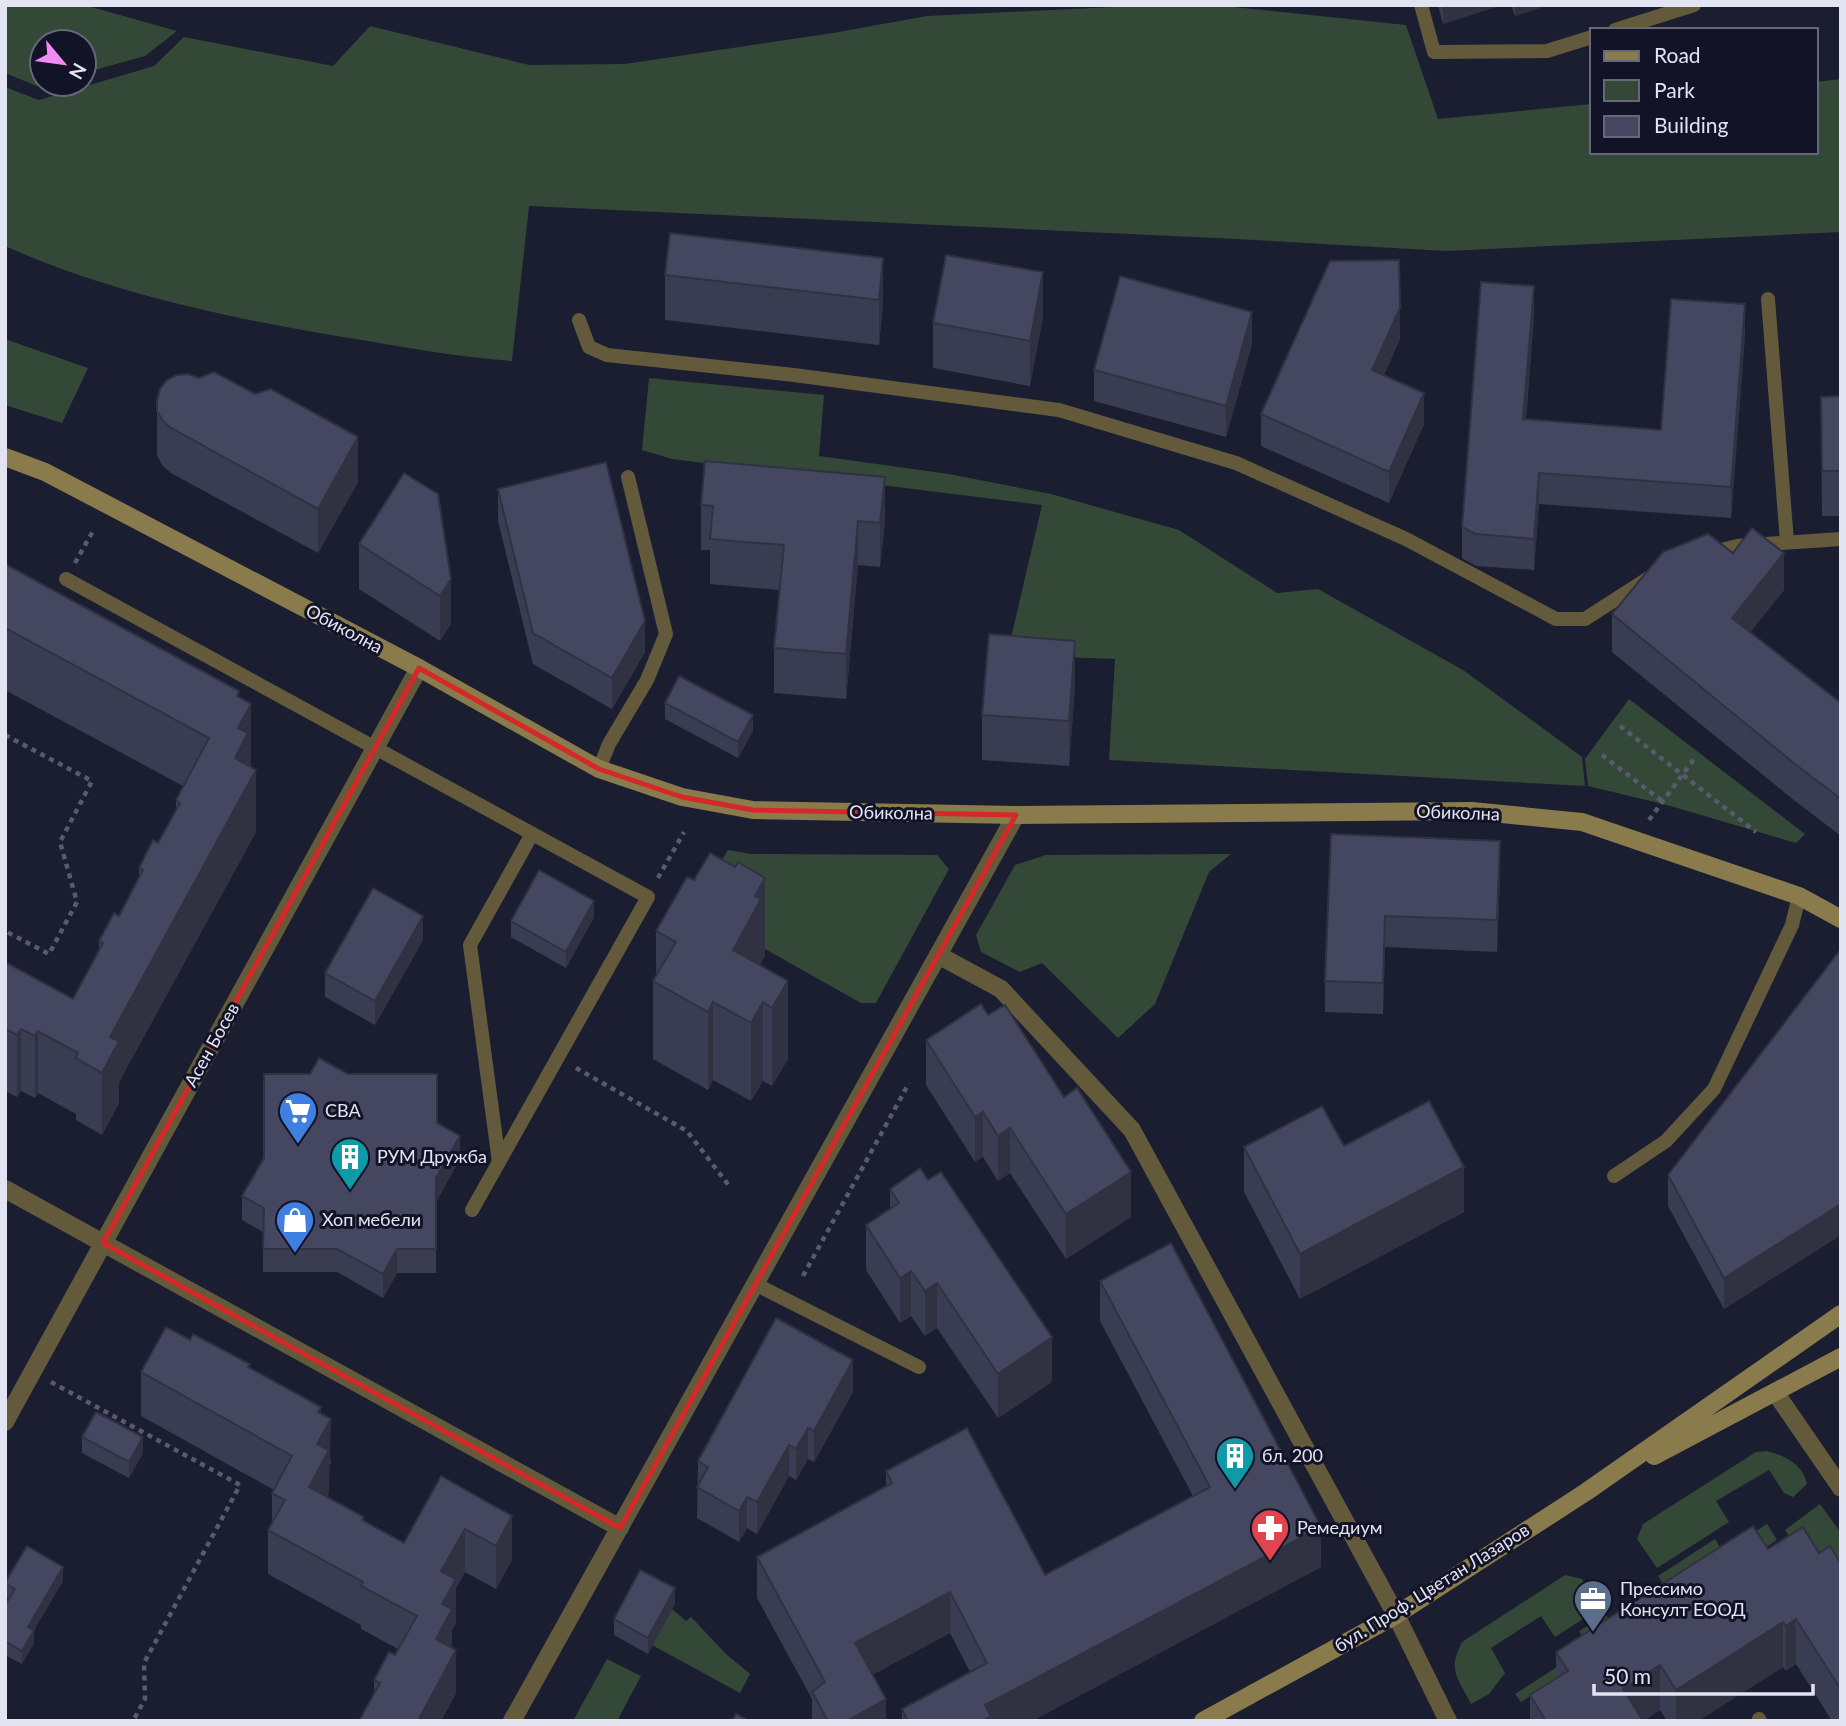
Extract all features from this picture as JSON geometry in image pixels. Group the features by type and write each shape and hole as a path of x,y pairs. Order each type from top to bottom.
{"street":[{"name":"Обиколна","path":"5,457 45,472 419,668 599,769 682,797 753,810 1016,815 1472,811 1582,822 1799,896 1841,919"},
{"name":"Асен Босев","path":"5,1422 419,668"},
{"path":"512,1721 1016,815"},
{"path":"938,955 1001,989 1132,1130 1396,1615 1448,1721"},
{"path":"5,1189 620,1528"},
{"name":"бул. Проф. Цветан Лазаров","path":"1203,1721 1396,1615 1586,1492 1841,1314"},
{"name":"бул. Проф. Цветан Лазаров","path":"1586,1492 1841,1357"},
{"path":"1775,1392 1841,1488"}],"lane":[{"path":"1421,5 1434,52 1547,51 1590,38"},
{"path":"1621,28 1694,5"},
{"path":"1768,299 1787,542"},
{"path":"579,320 589,347 607,355 794,375 1059,410 1236,463 1406,540 1556,619 1585,619 1669,566"},
{"path":"599,769 609,744 647,680 666,634 628,477"},
{"path":"1692,557 1737,546 1841,540"},
{"path":"66,579 648,897 472,1210"},
{"path":"499,1162 470,946 532,834"},
{"path":"1614,1176 1666,1141 1714,1089 1792,925 1799,896"},
{"path":"755,1284 919,1367"}],"path":[{"path":"88,539 93,531"},
{"path":"1620,726 1756,832"},
{"path":"5,735 92,781 60,842 77,902 49,954 5,931"},
{"path":"1602,755 1662,801"},
{"path":"1649,820 1694,759"},
{"path":"648,897 684,832"},
{"path":"557,1057 687,1131 730,1187"},
{"path":"803,1276 909,1083"},
{"path":"33,1372 240,1485 144,1663 145,1699 133,1721"}],"highlighted area":[{"path":"419,668 599,769 682,797 753,810 1016,815 620,1528 103,1243"}],"green space":[{"path":"5,5 84,5 177,31 145,56 98,69 98,28 28,28 28,82 5,73"},
{"path":"1155,5 1215,5 1406,25 1438,119 1590,104 1590,154 1818,154 1818,82 1841,79 1841,232 1447,251 529,206 512,361 410,348 218,313 88,278 5,246 5,87 39,100 98,98 98,83 154,66 184,37 333,66 370,26 529,65 625,64 927,16"},
{"path":"5,339 88,368 62,423 5,405"},
{"path":"649,378 824,395 819,456 949,474 1051,494 1179,530 1277,593 1318,589 1463,670 1582,757 1585,786 1109,760 1115,659 1007,655 1042,505 672,459 642,450"},
{"path":"1629,699 1805,834 1796,843 1667,805 1588,786 1585,759"},
{"path":"728,850 751,854 937,855 949,869 876,1003 861,1003 692,908"},
{"path":"1231,854 1209,872 1155,1004 1118,1038 1042,963 1020,972 981,952 976,935 1015,865 1046,855"},
{"path":"1767,1451 1780,1455 1797,1466 1807,1484 1793,1497 1784,1493 1769,1470 1716,1501 1729,1522 1657,1568 1637,1539 1643,1524 1756,1452"},
{"path":"1820,1504 1841,1533 1841,1561 1819,1577 1785,1530"},
{"path":"1767,1524 1777,1540 1677,1604 1658,1576 1715,1539 1723,1552"},
{"path":"1565,1575 1582,1579 1600,1608 1555,1637 1541,1616 1491,1648 1505,1673 1489,1694 1471,1704 1458,1681 1455,1668 1462,1642"},
{"path":"672,1609 686,1621 691,1617 726,1654 750,1674 740,1693 652,1645"},
{"path":"1606,1615 1621,1639 1521,1702 1515,1694 1588,1647 1579,1631"},
{"path":"607,1659 641,1676 617,1721 573,1721"}],"building":[{"path":"670,233 883,258 879,300 665,275"},
{"path":"946,255 1043,272 1030,341 933,323"},
{"path":"1399,260 1400,308 1372,370 1424,393 1389,472 1261,414 1330,261"},
{"path":"1120,276 1252,312 1226,406 1094,370"},
{"path":"1481,282 1534,286 1523,419 1661,430 1671,299 1745,304 1731,487 1539,473 1534,539 1476,534 1462,527"},
{"path":"214,372 255,394 271,389 358,437 318,509 171,428 163,421 157,411 157,400 160,389 167,380 188,374 199,378"},
{"path":"1841,396 1841,471 1822,471 1821,397"},
{"path":"705,461 885,477 880,523 858,521 846,654 774,648 784,545 710,539 713,506 701,505"},
{"path":"606,462 645,621 612,678 533,633 498,489"},
{"path":"404,473 438,494 451,579 440,596 359,544"},
{"path":"1752,528 1784,553 1732,618 1841,703 1841,799 1612,614 1663,552 1708,534 1733,553"},
{"path":"5,564 239,691 237,696 251,704 238,728 248,733 235,758 256,770 110,1037 119,1041 102,1073 76,1058 78,1053 38,1031 35,1036 21,1029 17,1035 5,1029 5,962 73,999 103,943 99,941 114,913 119,916 143,870 139,868 153,840 158,843 180,803 176,800 209,738 5,628"},
{"path":"989,634 1075,641 1069,721 982,715"},
{"path":"679,676 753,715 738,742 665,703"},
{"path":"1331,834 1500,841 1497,920 1385,916 1383,983 1325,981"},
{"path":"710,853 735,867 738,862 765,878 755,896 761,899 733,950 788,981 772,1008 763,1002 751,1023 713,1002 708,1012 653,981 676,942 656,931 687,877 694,880"},
{"path":"539,870 594,901 566,952 511,921"},
{"path":"373,888 423,916 375,1001 325,973"},
{"path":"1841,949 1841,1204 1724,1278 1668,1175"},
{"path":"981,1004 988,1015 1005,1005 1064,1097 1077,1088 1131,1172 1066,1214 1010,1128 998,1136 983,1112 975,1117 926,1040"},
{"name":"РУМ Дружба","path":"319,1058 348,1074 437,1074 437,1123 460,1136 436,1178 436,1249 397,1249 383,1274 337,1249 263,1249 264,1208 242,1196 264,1158 264,1074 310,1074"},
{"path":"1429,1101 1464,1167 1300,1254 1244,1147 1322,1106 1344,1146"},
{"path":"920,1168 928,1180 941,1172 1052,1337 998,1374 937,1283 925,1291 911,1271 900,1278 866,1225 899,1203 890,1189"},
{"path":"1171,1243 1321,1527 985,1705 991,1716 982,1721 908,1721 902,1709 987,1663 950,1592 855,1643 886,1699 847,1721 828,1721 812,1692 825,1682 757,1557 892,1483 886,1471 967,1428 1045,1575 1210,1487 1100,1281"},
{"path":"776,1318 853,1360 814,1431 808,1428 796,1449 789,1445 757,1502 747,1497 739,1511 697,1487 708,1467 698,1461"},
{"path":"166,1327 190,1340 193,1334 250,1364 248,1367 321,1407 318,1412 331,1419 317,1444 329,1450 309,1487 404,1543 441,1476 512,1516 496,1546 465,1529 441,1571 456,1579 442,1604 452,1609 436,1639 456,1650 418,1721 359,1721 380,1683 374,1680 389,1652 395,1655 417,1616 361,1586 363,1582 268,1530 285,1500 272,1493 292,1456 141,1372"},
{"path":"96,1412 143,1437 129,1462 82,1437"},
{"path":"1753,1526 1768,1549 1803,1527 1819,1553 1830,1546 1841,1564 1841,1690 1796,1619 1786,1626 1783,1622 1676,1690 1660,1665 1623,1689 1643,1721 1546,1721 1530,1695 1568,1671 1556,1652"},
{"path":"27,1546 63,1567 28,1627 34,1630 22,1651 5,1641 5,1605 15,1589 5,1583"},
{"path":"640,1570 675,1588 648,1638 614,1619"},
{"path":"736,1714 749,1721 732,1721"}],"place":[{"name":"CBA","path":"298,1145"},
{"name":"РУМ Дружба","path":"350,1191"},
{"name":"Хоп мебели","path":"295,1254"},
{"name":"бл. 200","path":"1235,1490"},
{"name":"Ремедиум","path":"1270,1562"},
{"name":"Прессимо Консулт ЕООД","path":"1593,1633"}]}
